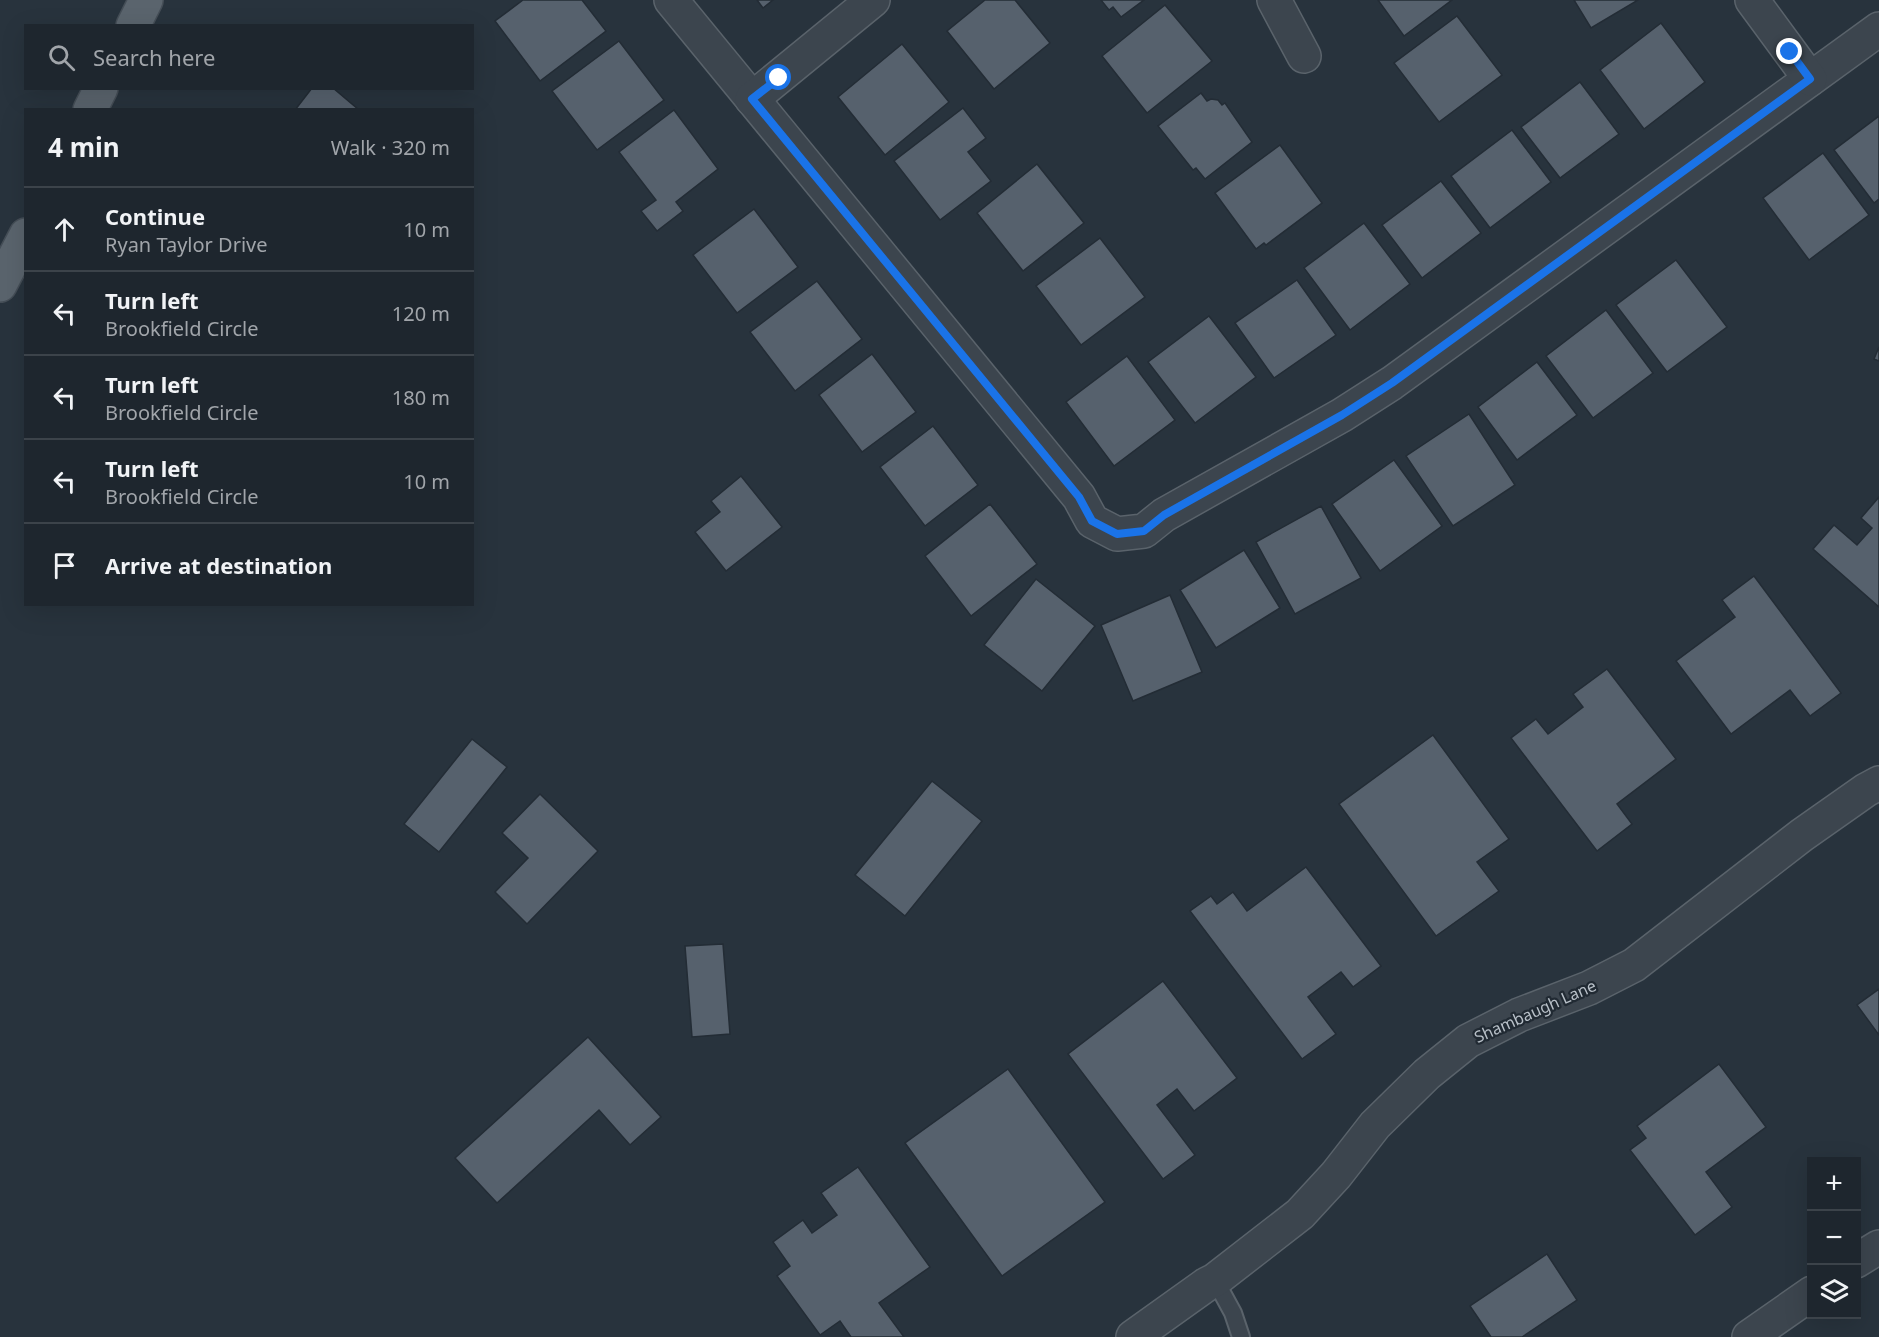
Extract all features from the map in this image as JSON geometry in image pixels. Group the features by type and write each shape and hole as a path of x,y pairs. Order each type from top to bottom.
{"main road":[{"path":"134,24 146,0"},
{"path":"91,108 100,90"},
{"path":"0,285 24,240"}],"street":[{"path":"671,0 1079,497 1092,521 1117,534 1144,531 1164,515 1368,400 1879,29"},
{"path":"752,99 873,0"},
{"path":"1274,0 1304,56"},
{"path":"1752,0 1810,79"},
{"name":"Shambaugh Lane","path":"1133,1337 1215,1280 1300,1214 1336,1175 1375,1125 1427,1074 1468,1041 1520,1016 1589,988 1634,965 1802,836 1879,783"},
{"path":"1861,1258 1879,1247"},
{"path":"1749,1337 1807,1296"}],"lane":[{"path":"1215,1280 1233,1313 1241,1337"}],"building":[{"path":"523,0 582,0 606,31 540,81 495,21"},
{"path":"757,0 773,0 763,8"},
{"path":"985,0 1015,0 1050,43 994,89 947,31"},
{"path":"1101,0 1144,0 1121,17 1113,7 1109,10"},
{"path":"1378,0 1452,0 1404,36"},
{"path":"1574,0 1638,0 1591,28"},
{"path":"1165,5 1212,61 1147,113 1102,56"},
{"path":"1457,16 1502,75 1439,122 1394,63"},
{"path":"1661,23 1705,82 1644,129 1600,70"},
{"path":"619,41 664,100 597,150 552,91"},
{"path":"902,44 949,102 885,155 838,97"},
{"path":"1580,82 1619,134 1560,178 1521,127"},
{"path":"310,90 335,90 357,108 297,108"},
{"path":"1201,93 1207,101 1211,99 1218,100 1222,105 1225,103 1252,142 1205,179 1196,168 1193,170 1158,126"},
{"path":"963,108 986,138 968,152 991,181 940,220 894,161"},
{"path":"674,110 718,169 676,202 683,211 657,231 641,211 656,200 619,152"},
{"path":"1879,116 1879,199 1874,203 1834,150"},
{"path":"1512,130 1551,182 1490,228 1451,176"},
{"path":"1280,145 1322,203 1266,245 1264,243 1256,249 1215,193"},
{"path":"1823,153 1869,215 1809,260 1763,198"},
{"path":"1037,164 1084,223 1023,271 977,213"},
{"path":"1441,181 1481,233 1422,278 1382,225"},
{"path":"754,209 798,267 737,313 693,255"},
{"path":"1364,223 1410,284 1350,330 1304,268"},
{"path":"1100,238 1145,297 1081,345 1036,286"},
{"path":"1676,260 1727,327 1667,372 1616,305"},
{"path":"1297,280 1336,335 1274,378 1235,323"},
{"path":"817,281 862,339 795,391 750,332"},
{"path":"1606,310 1653,373 1593,418 1546,356"},
{"path":"1209,316 1256,377 1195,423 1148,362"},
{"path":"1879,347 1879,361 1874,359"},
{"path":"872,354 916,412 862,452 819,395"},
{"path":"1127,356 1175,420 1114,466 1066,402"},
{"path":"1537,362 1577,415 1517,460 1478,407"},
{"path":"1469,414 1515,485 1453,526 1406,456"},
{"path":"933,426 978,485 925,526 880,467"},
{"path":"1394,460 1442,526 1380,571 1332,504"},
{"path":"741,476 782,527 726,571 695,532 720,512 711,501"},
{"path":"1879,497 1879,607 1813,549 1834,525 1857,545 1872,528 1861,518"},
{"path":"990,504 1037,564 971,616 925,556"},
{"path":"1321,506 1361,578 1295,614 1256,542"},
{"path":"1244,550 1280,608 1216,648 1180,590"},
{"path":"1754,576 1841,693 1810,716 1790,690 1731,734 1676,661 1735,617 1722,600"},
{"path":"1036,579 1095,626 1042,691 984,645"},
{"path":"1170,595 1202,672 1133,701 1101,625"},
{"path":"1607,669 1676,759 1617,804 1632,824 1597,851 1511,738 1536,719 1548,734 1583,707 1573,694"},
{"path":"1433,735 1509,839 1477,862 1499,891 1436,936 1339,804"},
{"path":"472,739 507,767 439,852 404,824"},
{"path":"932,781 982,821 905,916 855,875"},
{"path":"540,794 598,851 527,924 495,892 528,858 502,833"},
{"path":"1306,867 1381,966 1353,987 1341,972 1308,997 1336,1034 1302,1059 1190,911 1211,896 1217,904 1233,892 1247,911"},
{"path":"723,944 730,1034 692,1037 685,946"},
{"path":"1163,981 1237,1078 1194,1111 1177,1089 1157,1105 1195,1155 1163,1179 1068,1054"},
{"path":"1879,989 1879,1035 1857,1005"},
{"path":"588,1037 661,1117 630,1145 599,1110 497,1203 455,1158"},
{"path":"1719,1064 1766,1127 1706,1172 1732,1207 1695,1235 1630,1150 1646,1138 1637,1126"},
{"path":"1008,1069 1105,1202 1002,1276 905,1143"},
{"path":"858,1167 930,1267 879,1303 904,1337 851,1337 840,1321 820,1335 777,1276 790,1266 773,1242 803,1220 812,1233 837,1215 821,1193"},
{"path":"1547,1254 1577,1300 1522,1337 1491,1337 1470,1306"}],"route":[{"path":"779,78 752,99 1079,497 1092,521 1117,534 1144,531 1164,515 1368,400 1392,383 1810,79 1790,52"}]}
